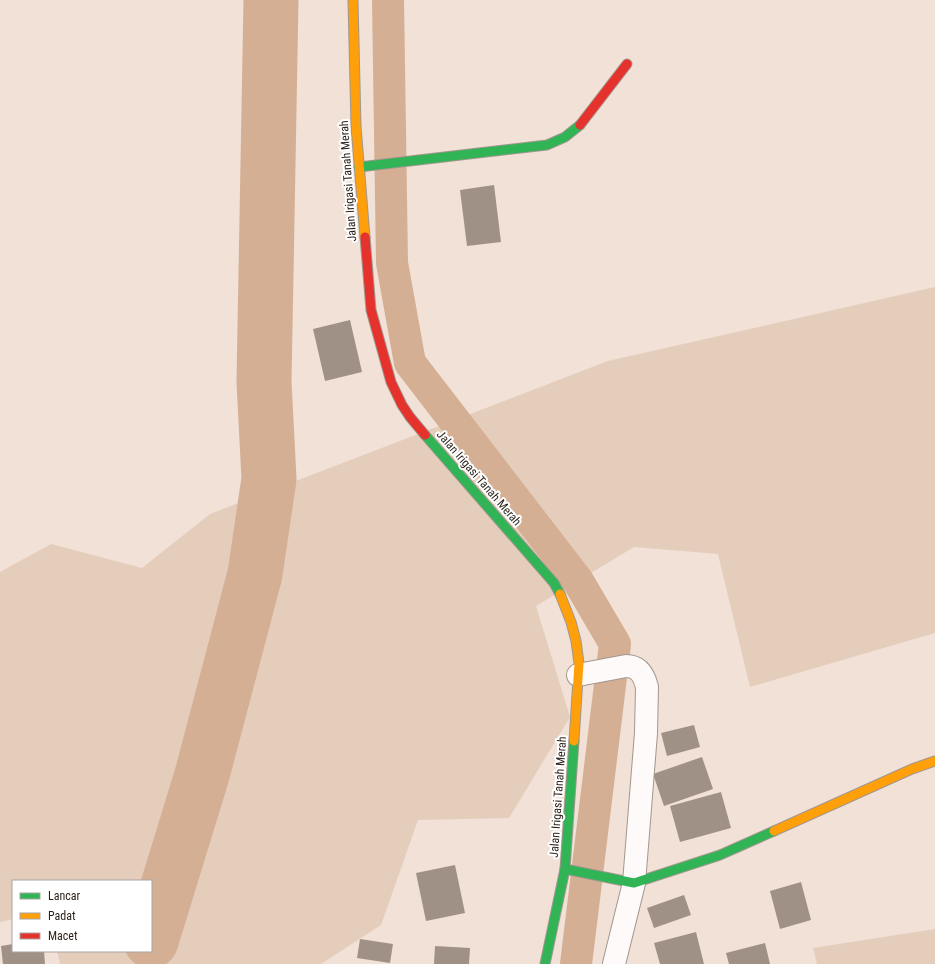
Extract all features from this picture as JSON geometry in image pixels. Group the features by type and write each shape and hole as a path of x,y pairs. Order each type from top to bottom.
{"street":[{"name":"Jalan Irigasi Tanah Merah","path":"353,0 356,126 371,310 391,382 402,405 410,416 554,583 566,603 577,644 579,663 565,869 545,964"},
{"path":"359,167 556,143 573,132 580,125 627,64"},
{"path":"578,675 626,666 635,667 646,681 648,693 634,883 614,964"},
{"path":"565,869 634,883 720,855 819,812 912,769 935,761"}],"shaded area":[{"path":"935,287 935,633 750,687 718,554 634,547 536,606 570,717 509,818 418,820 381,925 321,964 60,964 57,952 152,952 152,880 12,880 12,919 0,922 0,572 51,544 142,568 210,514 608,361"},
{"path":"935,929 935,964 817,964 813,948"}],"building":[{"path":"494,185 501,242 467,246 460,190"},
{"path":"350,320 362,372 325,381 313,329"},
{"path":"694,725 700,747 667,756 661,733"},
{"path":"702,757 713,789 664,806 653,774"},
{"path":"721,792 731,828 680,842 670,806"},
{"path":"455,865 465,913 426,921 416,873"},
{"path":"801,882 811,920 780,929 770,891"},
{"path":"684,895 691,915 654,928 647,908"},
{"path":"696,932 704,964 660,964 654,943"},
{"path":"360,939 393,944 390,963 357,958"},
{"path":"765,943 770,964 729,964 726,953"},
{"path":"12,944 12,952 44,952 45,964 3,964 1,946"},
{"path":"435,946 470,948 469,964 434,964"}],"waterway":[{"path":"152,938 202,775 255,574 269,479 264,382 271,0"},
{"path":"388,0 392,263 410,363 578,581 615,644 576,964"}],"traffic: fast":[{"path":"359,167 547,145 565,137 580,125"},
{"path":"425,435 554,583 560,594"},
{"path":"545,964 565,869 574,741"},
{"path":"565,869 634,883 720,855 774,831"}],"traffic: slow":[{"path":"353,0 356,126 365,237"},
{"path":"560,594 571,622 576,641 579,663 574,741"},
{"path":"774,831 912,769 935,761"}],"traffic: jam":[{"path":"580,125 627,64"},
{"path":"365,237 371,310 391,382 402,405 425,435"}]}
